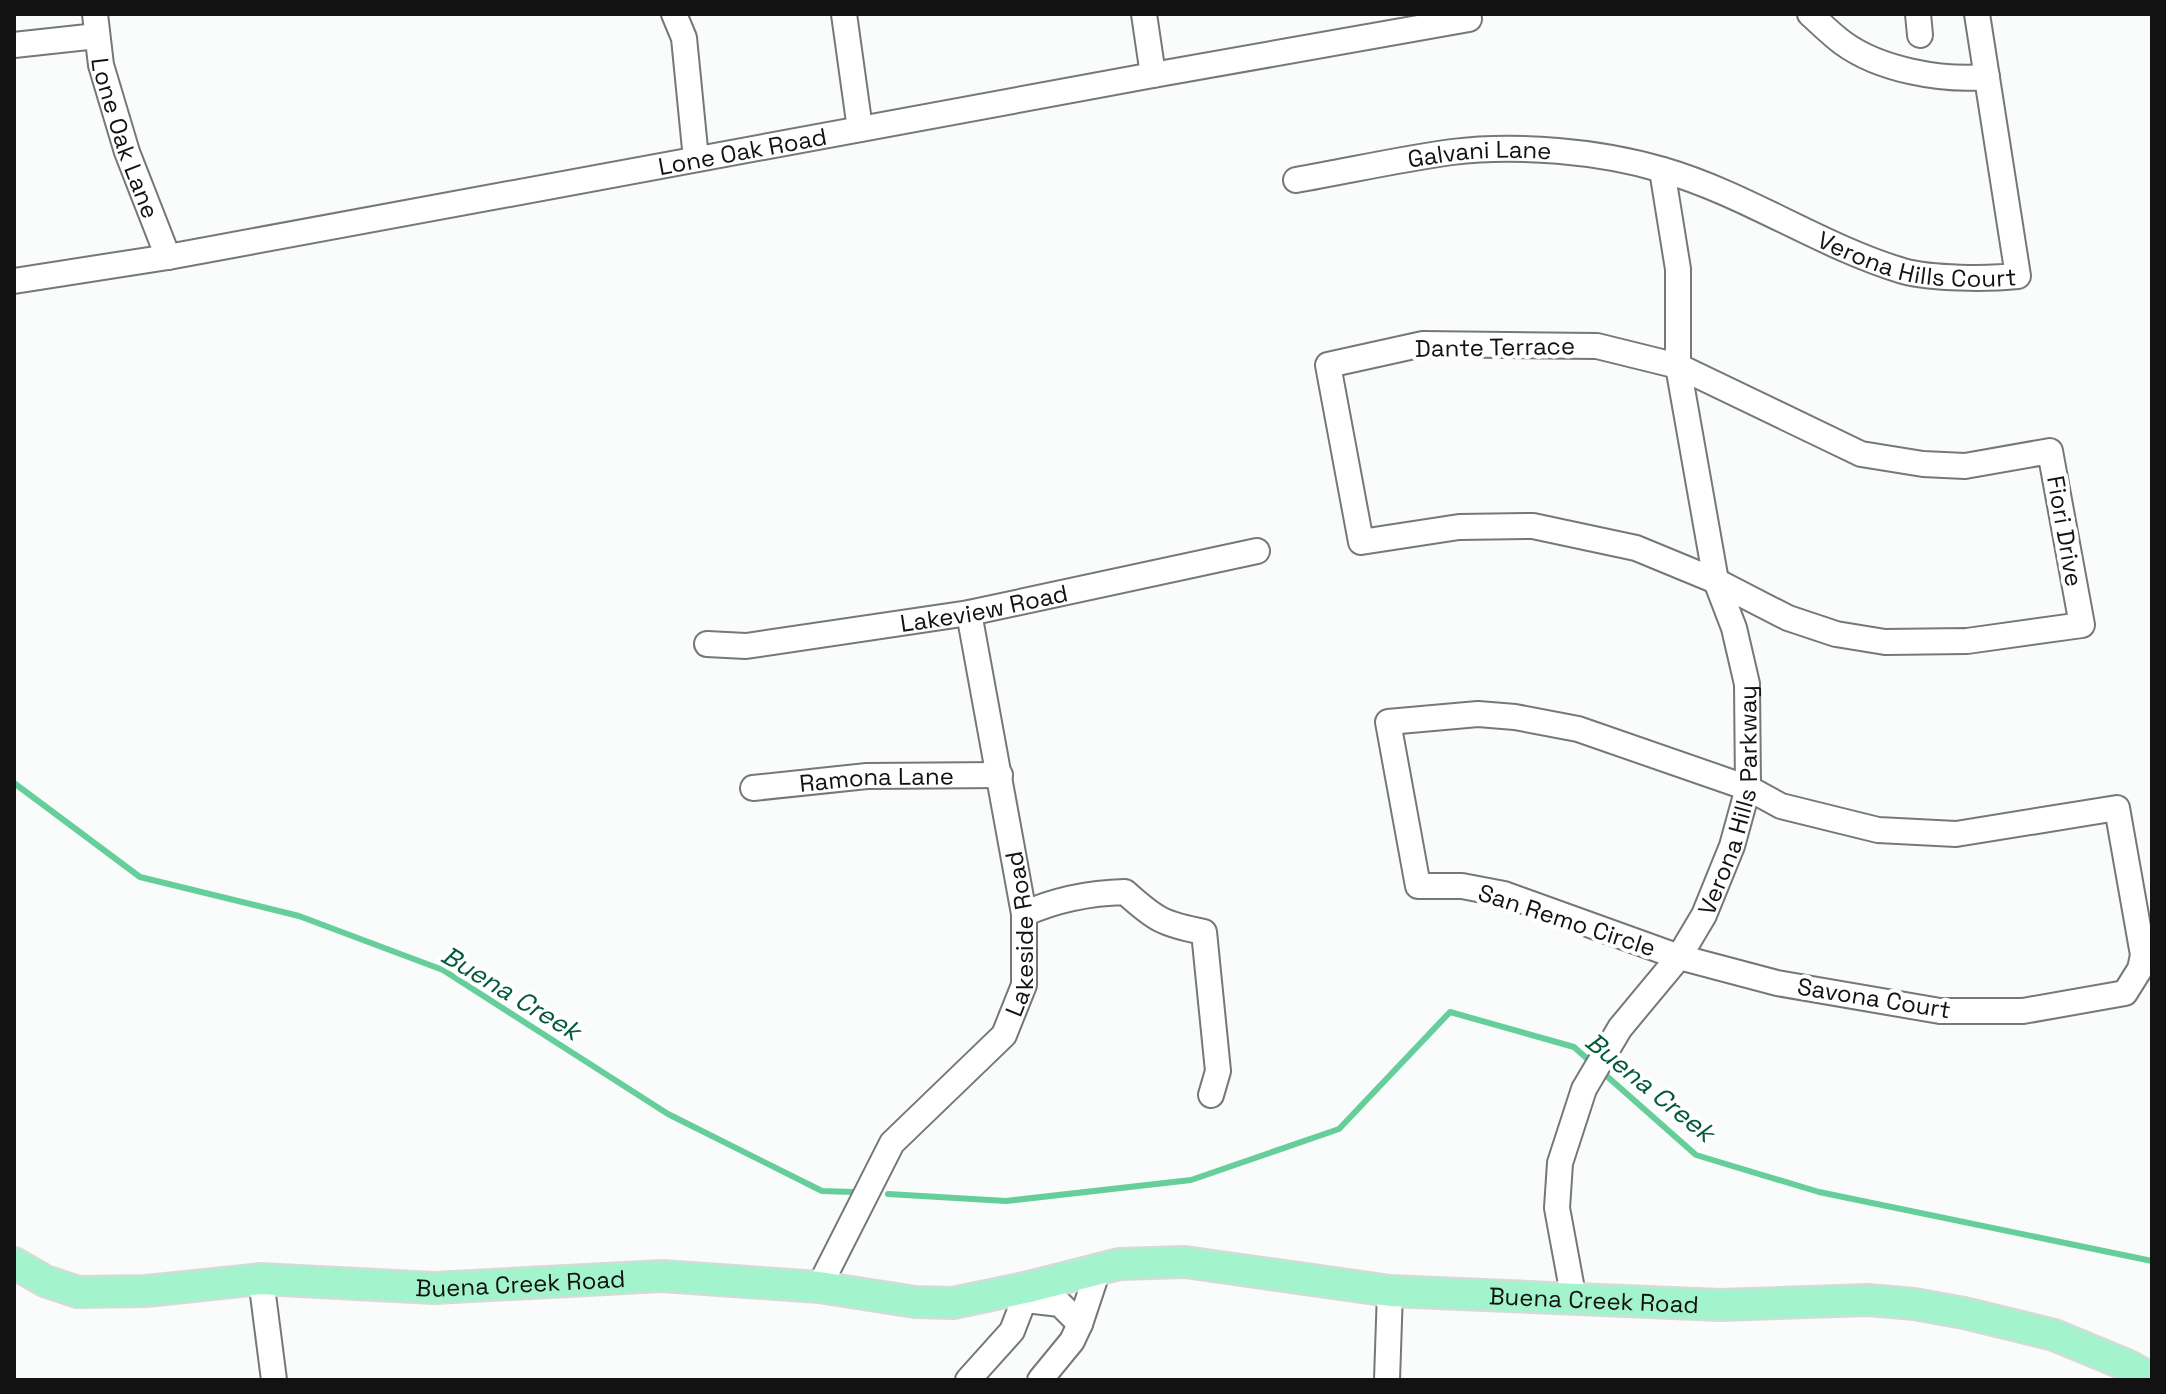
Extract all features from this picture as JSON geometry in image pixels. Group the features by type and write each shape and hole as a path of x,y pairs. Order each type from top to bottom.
{"main road":[{"name":"Buena Creek Road","path":"14,1263 45,1281 78,1292 146,1291 261,1279 434,1288 662,1276 819,1287 915,1302 953,1303 1028,1294 1119,1264 1185,1262 1390,1291 1720,1305 1868,1300 1914,1304 2054,1335 2129,1366 2152,1379"}],"street":[{"path":"674,14 684,38 696,159"},
{"path":"844,14 860,129"},
{"path":"1144,14 1153,75"},
{"path":"1810,14 1844,44 1884,65 1964,79 1987,77"},
{"name":"Verona Hills Court","path":"1662,170 1725,193 1846,250 1906,272 1988,279 2018,276 1977,14"},
{"name":"Lone Oak Road","path":"14,281 168,257 1469,19"},
{"path":"14,45 96,25"},
{"name":"Lone Oak Lane","path":"96,25 101,65 127,152 168,257"},
{"name":"Galvani Lane","path":"1296,180 1454,152 1563,150 1662,170"},
{"name":"Verona Hills Parkway","path":"1574,1300 1557,1208 1560,1163 1584,1089 1620,1028 1679,957 1704,915 1727,860 1748,788 1747,684 1734,628 1716,581 1678,366 1678,269 1662,170"},
{"name":"Dante Terrace","path":"1678,366 1597,346 1423,344 1328,365 1361,542 1459,527 1533,526 1636,548 1716,581"},
{"name":"Fiori Drive","path":"1678,366 1861,454 1923,464 1965,466 2050,451 2082,625 1967,641 1885,642 1836,634 1788,618 1716,581"},
{"name":"Lakeview Road","path":"707,644 746,646 969,613 1257,551"},
{"name":"Lakeside Road","path":"819,1287 892,1143 1004,1035 1024,985 1024,914 969,613"},
{"name":"San Remo Circle","path":"1679,957 1504,894 1462,886 1418,886 1388,722 1478,714 1515,717 1578,729 1748,788"},
{"name":"Ramona Lane","path":"753,788 867,776 1000,775"},
{"name":"Savona Court","path":"1679,957 1777,983 1940,1011 2023,1011 2125,993 2140,969 2143,955 2117,808 1956,834 1878,830 1781,806 1748,788"},
{"path":"1024,914 1047,903 1090,893 1125,892 1153,917 1168,925 1204,932 1218,1071 1211,1095"},
{"path":"1040,1380 1072,1341 1098,1270"},
{"path":"261,1279 274,1380"},
{"path":"1387,1380 1390,1291"},
{"path":"968,1380 1012,1331 1028,1294 1060,1304 1080,1324"}],"waterway":[{"name":"Buena Creek","path":"14,783 140,877 299,916 443,970 668,1114 822,1191 854,1192"},
{"name":"Buena Creek","path":"888,1194 1006,1201 1191,1180 1339,1129 1450,1012 1574,1047 1593,1064"},
{"name":"Buena Creek","path":"1601,1071 1696,1155 1819,1192 2152,1261"}]}
